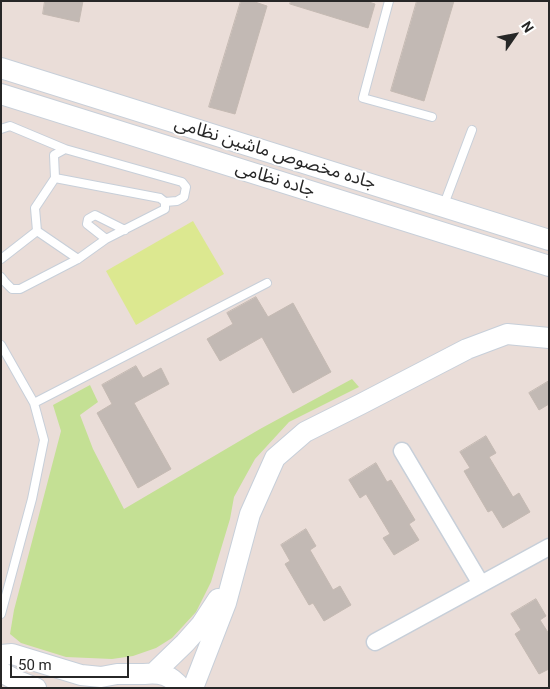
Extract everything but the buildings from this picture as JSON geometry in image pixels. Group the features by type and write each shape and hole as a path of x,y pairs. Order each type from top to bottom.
{"street":[{"name":"جاده مخصوص ماشین نظامی","path":"1,68 549,240"},
{"name":"جاده نظامی","path":"1,94 549,266"},
{"path":"193,688 226,603 250,514 275,458 305,432 467,349 507,334 549,338"},
{"path":"402,452 481,584"},
{"path":"375,642 549,547"},
{"path":"127,688 135,679 149,674 185,643 201,625 232,578"},
{"path":"1,655 12,654 81,675 101,677 117,674 164,674 174,679 181,688"},
{"path":"1,672 18,682 36,688"}],"lane":[{"path":"389,1 363,98 432,117"},
{"path":"1,125 10,126 65,149 182,182 186,187 184,197 177,201 165,202 160,198 55,178"},
{"path":"1,129 10,126"},
{"path":"443,207 472,130"},
{"path":"37,231 36,208 55,178 54,156 65,149"},
{"path":"1,277 12,289 20,288 78,259 106,239 165,209 165,202"},
{"path":"106,239 87,224 88,219 95,215 125,230"},
{"path":"1,259 37,231"},
{"path":"37,231 78,259"},
{"path":"34,403 267,283"},
{"path":"1,345 34,403 44,440 32,499 1,614"}],"green space":[{"path":"193,221 224,274 136,325 106,271"},
{"path":"352,379 359,387 289,422 255,459 234,497 230,519 211,582 196,612 172,638 156,648 133,656 112,659 66,657 21,643 10,634 14,610 61,431 53,405 90,385 98,402 80,415 93,449 124,509 260,429"}]}
